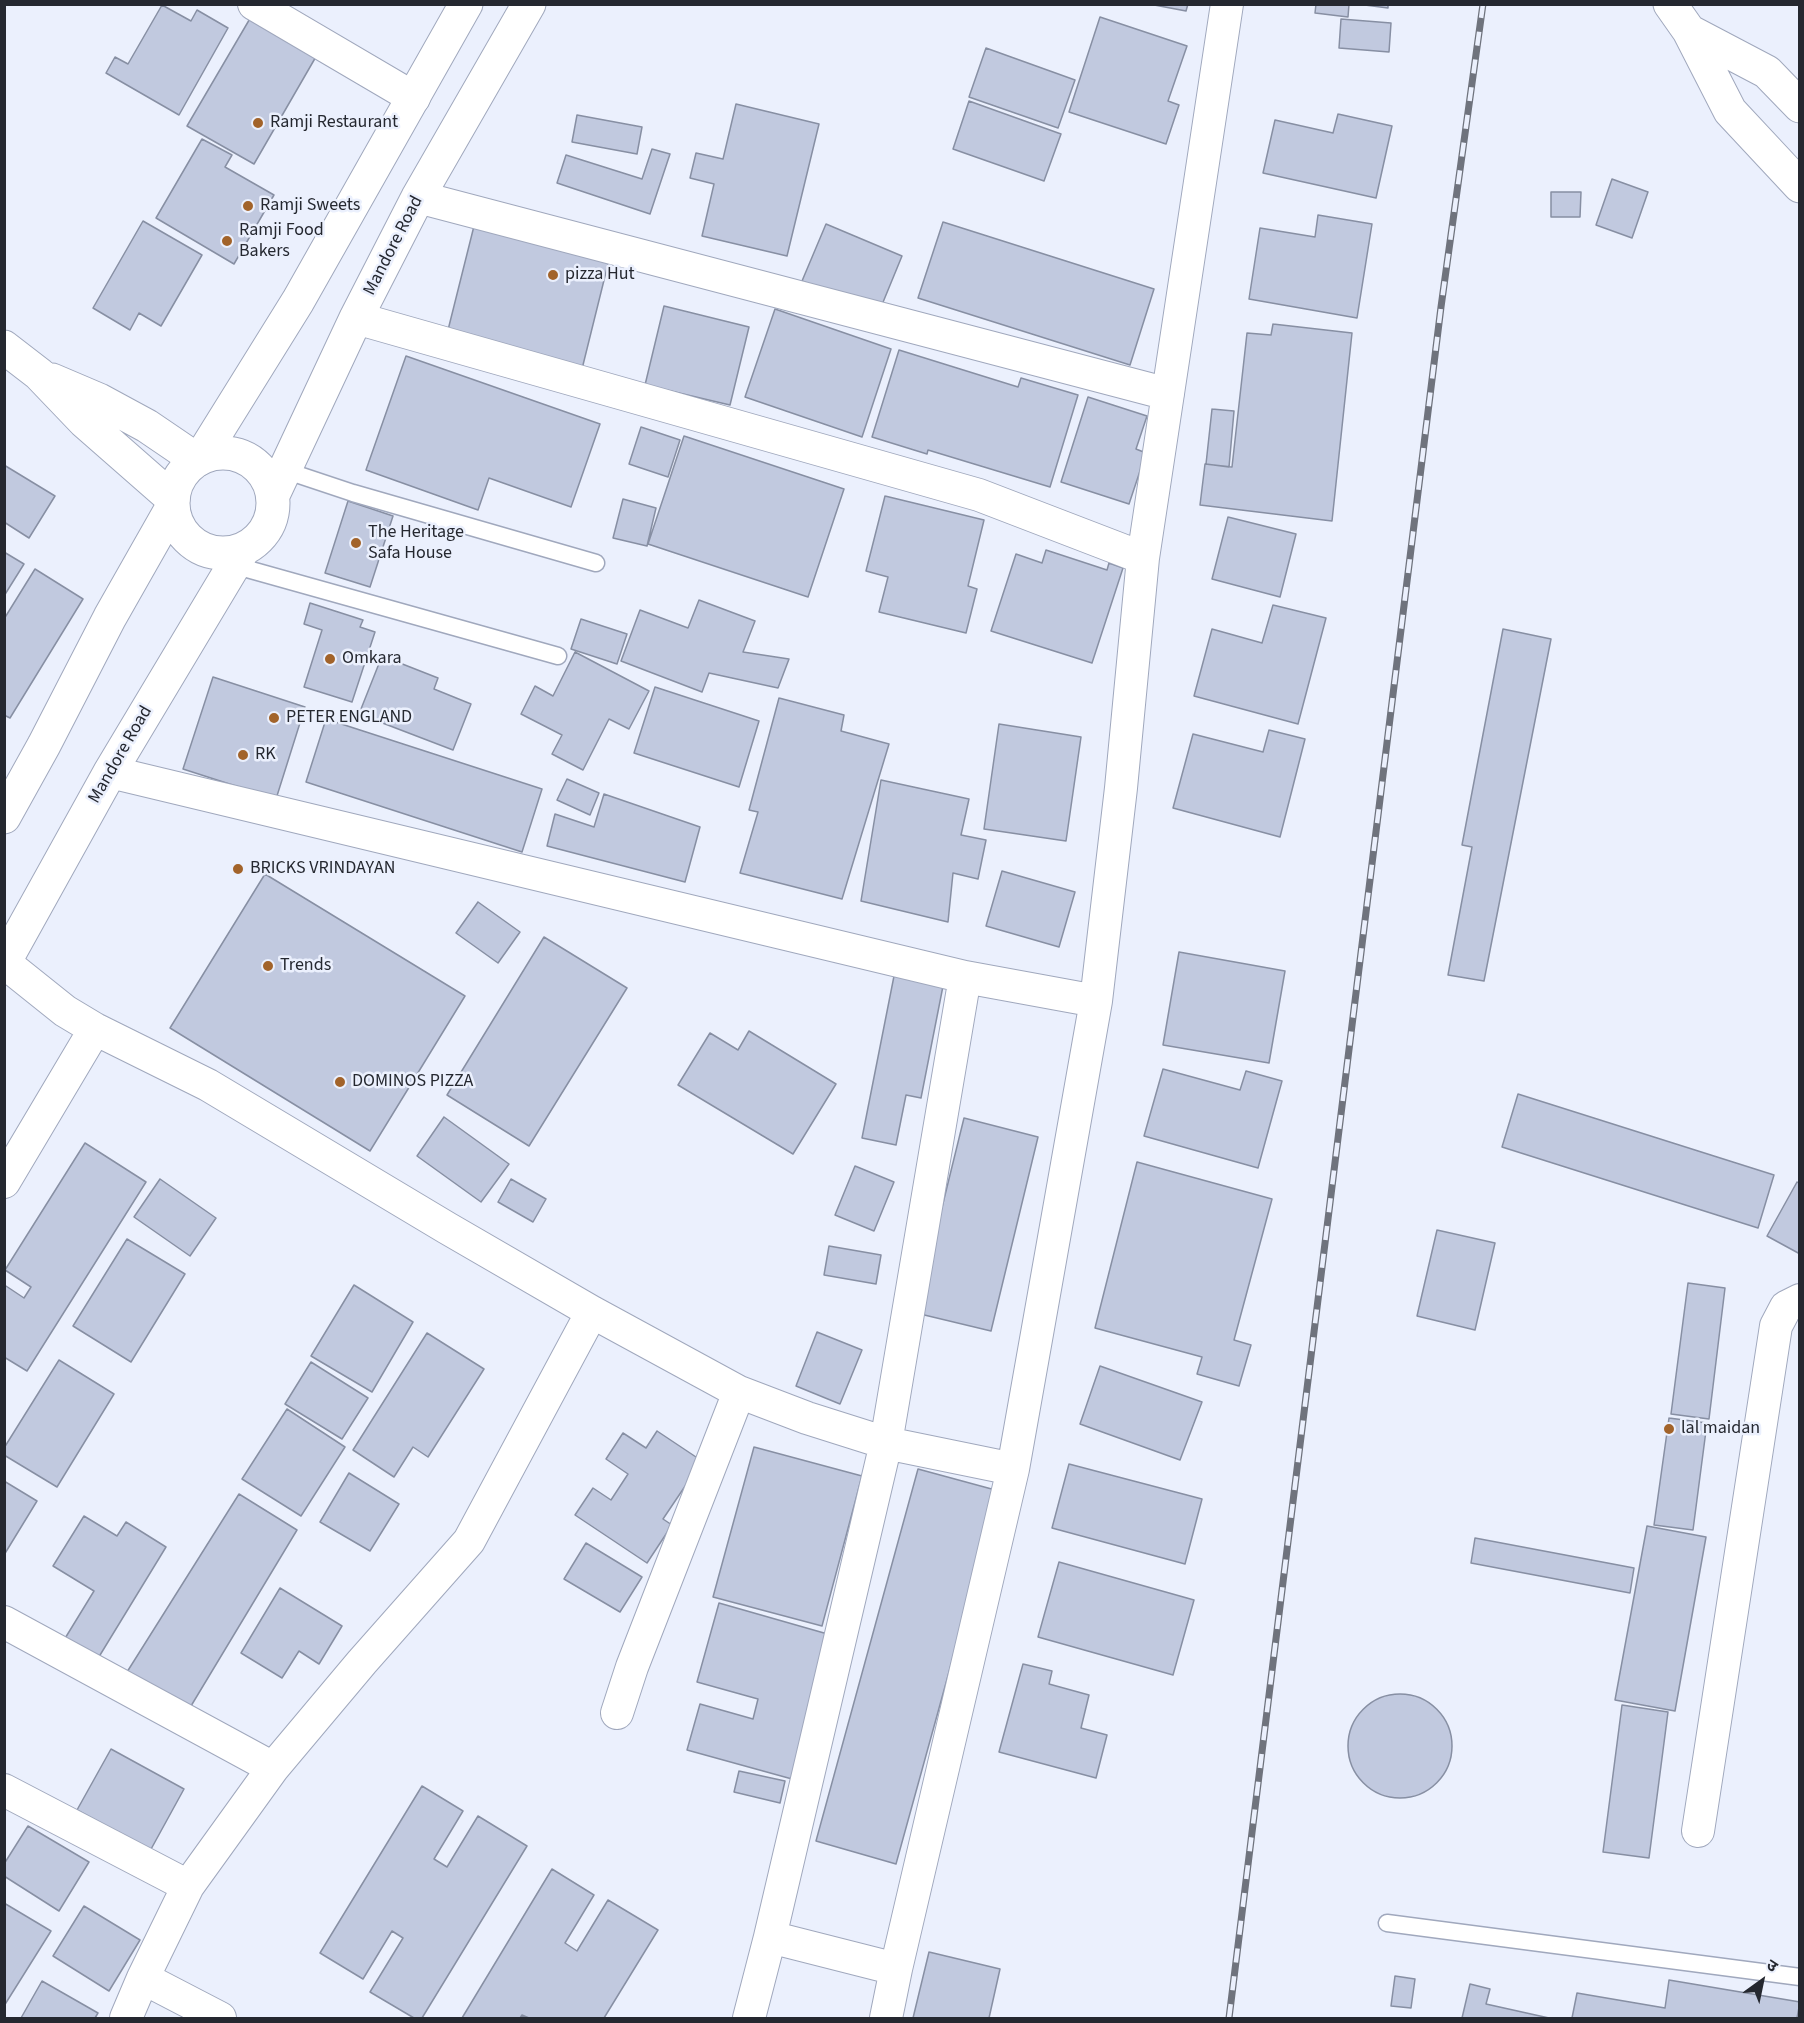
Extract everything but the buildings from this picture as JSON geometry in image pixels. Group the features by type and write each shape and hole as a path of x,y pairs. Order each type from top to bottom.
{"main road":[{"path":"4,817 110,616 173,503 175,487 180,477 199,459 298,301 466,4"},
{"name":"Mandore Road","path":"279,483 356,318 418,197 529,4"},
{"path":"1670,4 1689,31 1730,111 1800,186"},
{"path":"1689,31 1767,72 1800,106"},
{"path":"4,347 39,374 84,421 173,503 180,529 197,546 219,553 232,553 238,557 255,543 271,521 279,483 269,483 262,471 241,456 214,453 199,459"},
{"path":"39,374 99,400 147,426 199,459"},
{"name":"Mandore Road","path":"5,963 110,772 238,557"}],"street":[{"path":"254,4 414,98"},
{"path":"886,2019 1013,1469 1096,1001 1121,788 1143,558 1227,4"},
{"path":"418,197 1168,394"},
{"path":"356,318 979,495 1143,558"},
{"path":"110,772 964,977 1096,1001"},
{"path":"5,963 65,1011 95,1029 208,1085 592,1312 739,1392 807,1418 886,1443 1013,1469"},
{"path":"750,2019 886,1443 964,977"},
{"path":"4,1182 95,1029"},
{"path":"1698,1831 1776,1326 1786,1307 1800,1300"},
{"path":"126,2019 143,1978 188,1886 273,1768 362,1662 469,1541 592,1312"},
{"path":"617,1713 739,1392"},
{"path":"4,1622 273,1768"},
{"path":"4,1790 188,1886"},
{"path":"770,1937 896,1969"},
{"path":"143,1978 220,2019"}],"lane":[{"path":"279,483 353,493 596,563"},
{"path":"238,557 558,656"},
{"path":"1388,1923 1800,1977"}],"railway":[{"path":"1229,2018 1441,307 1483,4"}],"place":[{"name":"Ramji Restaurant","path":"258,123"},
{"name":"Ramji Sweets","path":"248,206"},
{"name":"Ramji Food Bakers","path":"227,241"},
{"name":"pizza Hut","path":"553,275"},
{"name":"The Heritage Safa House","path":"356,543"},
{"name":"Omkara","path":"330,659"},
{"name":"PETER ENGLAND","path":"274,718"},
{"name":"RK","path":"243,755"},
{"name":"BRICKS VRINDAYAN","path":"238,869"},
{"name":"Trends","path":"268,966"},
{"name":"DOMINOS PIZZA","path":"340,1082"},
{"name":"lal maidan","path":"1669,1429"}]}
